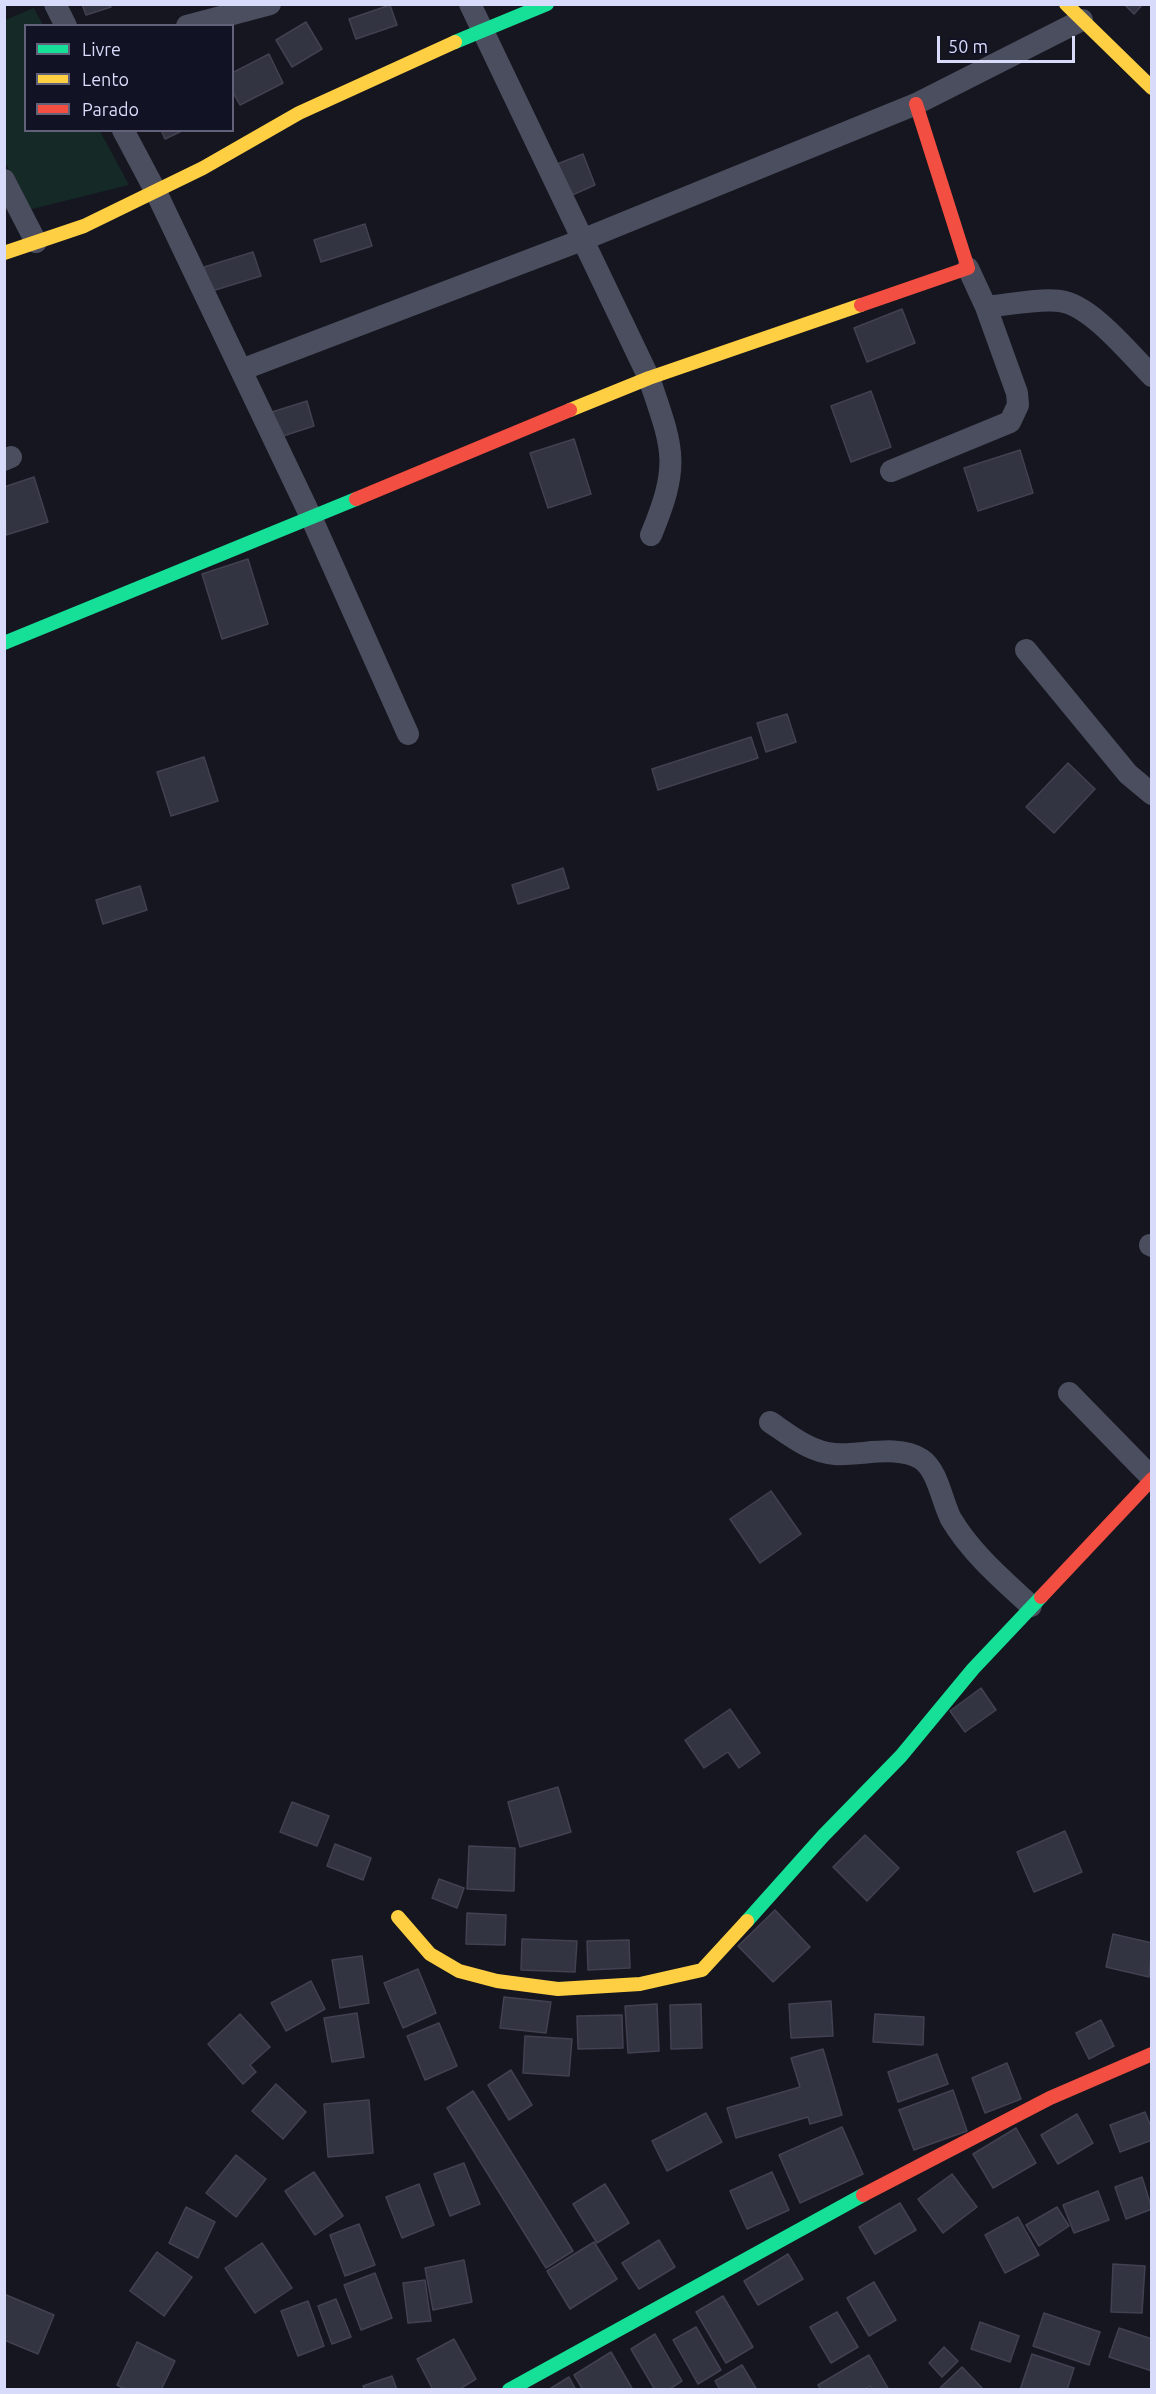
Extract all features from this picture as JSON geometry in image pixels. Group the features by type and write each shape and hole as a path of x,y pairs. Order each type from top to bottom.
{"street":[{"path":"55,4 65,24"},
{"path":"195,24 270,4"},
{"path":"470,4 649,378 670,441 672,470 666,499 651,535"},
{"path":"4,253 84,226 156,192 299,113 482,30 547,4"},
{"path":"1066,4 1152,88"},
{"path":"241,370 582,240 915,104 1082,20"},
{"path":"891,471 1010,422 1018,405 1017,393 986,307 968,268 915,104"},
{"path":"124,132 156,192 311,517 408,734"},
{"path":"4,180 36,242"},
{"path":"4,643 649,378 968,268"},
{"path":"986,307 1060,301 1077,307 1104,328 1152,376"},
{"path":"1026,650 1128,774 1152,794"},
{"path":"398,1917 430,1954 459,1971 497,1981 558,1989 640,1984 702,1970 823,1836 901,1756 973,1670 1031,1606 1152,1479 1069,1393"},
{"path":"770,1422 811,1449 834,1454 906,1453 921,1459 930,1467 943,1504 966,1544 1031,1606"},
{"path":"509,2390 749,2255 936,2156 1114,2068 1152,2054"}],"green space":[{"path":"34,8 42,24 24,24 24,132 101,132 129,185 28,210 5,162 5,20"}],"building":[{"path":"82,4 110,4 111,7 86,15"},
{"path":"1124,4 1143,4 1134,14"},
{"path":"390,5 397,25 356,39 349,19"},
{"path":"306,22 322,49 292,67 276,40"},
{"path":"269,54 283,83 240,105 234,94 234,72"},
{"path":"162,132 180,132 165,139"},
{"path":"583,154 595,185 570,196 557,164"},
{"path":"365,224 372,246 321,262 314,240"},
{"path":"253,252 261,276 212,291 204,267"},
{"path":"902,309 915,343 867,362 854,328"},
{"path":"871,391 891,447 851,462 831,406"},
{"path":"307,401 314,426 280,437 272,412"},
{"path":"574,439 591,494 548,508 530,453"},
{"path":"1020,450 1033,493 978,511 964,468"},
{"path":"34,477 48,522 6,535 4,487"},
{"path":"248,559 268,624 222,639 202,574"},
{"path":"787,714 796,742 766,752 757,723"},
{"path":"751,737 758,758 658,790 652,769"},
{"path":"204,757 218,801 171,816 157,772"},
{"path":"1068,763 1095,789 1054,833 1026,807"},
{"path":"563,868 569,888 518,904 512,885"},
{"path":"140,886 147,910 103,924 96,900"},
{"path":"771,1491 801,1534 760,1563 730,1519"},
{"path":"981,1688 996,1710 965,1732 950,1711"},
{"path":"730,1709 760,1753 739,1768 728,1752 704,1768 685,1740"},
{"path":"558,1787 571,1832 520,1847 508,1802"},
{"path":"292,1802 329,1816 317,1846 280,1832"},
{"path":"1065,1831 1082,1872 1034,1892 1017,1852"},
{"path":"865,1835 899,1868 867,1901 833,1867"},
{"path":"335,1844 371,1858 363,1880 327,1866"},
{"path":"469,1846 515,1848 514,1891 467,1889"},
{"path":"439,1879 464,1888 457,1908 432,1898"},
{"path":"775,1910 810,1947 773,1982 738,1946"},
{"path":"467,1913 506,1915 505,1945 466,1944"},
{"path":"1113,1934 1152,1943 1149,1977 1106,1967"},
{"path":"522,1939 577,1941 575,1972 521,1970"},
{"path":"629,1940 630,1968 588,1970 587,1941"},
{"path":"362,1956 369,2003 340,2008 332,1960"},
{"path":"418,1969 436,2013 403,2028 384,1983"},
{"path":"311,1981 325,2009 286,2031 271,2003"},
{"path":"504,1997 551,2002 546,2033 500,2028"},
{"path":"831,2001 833,2036 791,2038 789,2004"},
{"path":"657,2004 659,2051 628,2053 625,2006"},
{"path":"701,2004 702,2048 671,2049 670,2005"},
{"path":"357,2013 364,2057 332,2062 324,2018"},
{"path":"240,2014 270,2047 250,2065 256,2072 243,2084 208,2044"},
{"path":"875,2014 924,2017 923,2045 873,2042"},
{"path":"622,2015 623,2048 578,2049 577,2016"},
{"path":"1101,2020 1114,2046 1089,2059 1076,2033"},
{"path":"439,2023 457,2066 425,2080 407,2036"},
{"path":"525,2036 572,2039 569,2076 523,2073"},
{"path":"823,2049 842,2115 810,2124 808,2117 736,2138 727,2108 800,2087 791,2058"},
{"path":"937,2054 948,2084 898,2102 888,2072"},
{"path":"1007,2063 1021,2099 985,2113 972,2078"},
{"path":"511,2070 532,2105 509,2120 488,2085"},
{"path":"276,2084 306,2112 283,2139 252,2111"},
{"path":"953,2090 967,2131 914,2150 899,2110"},
{"path":"473,2091 573,2251 546,2268 447,2108"},
{"path":"369,2100 373,2153 328,2157 324,2104"},
{"path":"1145,2112 1152,2129 1152,2140 1120,2152 1110,2125"},
{"path":"706,2113 722,2142 667,2171 652,2141"},
{"path":"1077,2114 1093,2143 1058,2164 1041,2135"},
{"path":"842,2127 863,2174 800,2203 779,2155"},
{"path":"1016,2128 1036,2163 993,2188 973,2154"},
{"path":"236,2155 266,2179 236,2217 206,2193"},
{"path":"464,2163 480,2204 450,2216 434,2174"},
{"path":"314,2172 343,2216 315,2235 285,2191"},
{"path":"772,2172 789,2210 747,2229 730,2191"},
{"path":"952,2174 977,2207 943,2233 918,2199"},
{"path":"1142,2177 1152,2209 1126,2219 1115,2187"},
{"path":"419,2184 434,2225 402,2238 386,2197"},
{"path":"605,2184 629,2223 597,2243 573,2204"},
{"path":"1098,2191 1109,2220 1074,2233 1063,2205"},
{"path":"900,2203 916,2230 875,2254 859,2227"},
{"path":"186,2207 215,2222 198,2258 169,2243"},
{"path":"1057,2207 1069,2226 1039,2246 1026,2225"},
{"path":"1018,2217 1039,2255 1005,2273 985,2235"},
{"path":"359,2224 375,2265 345,2276 330,2235"},
{"path":"659,2240 675,2267 639,2289 622,2263"},
{"path":"594,2242 617,2279 570,2309 547,2271"},
{"path":"262,2243 292,2288 255,2313 225,2268"},
{"path":"157,2252 192,2277 164,2316 130,2291"},
{"path":"788,2254 803,2279 758,2305 744,2281"},
{"path":"464,2260 472,2302 433,2310 425,2268"},
{"path":"1113,2264 1145,2266 1142,2313 1111,2312"},
{"path":"375,2273 392,2318 361,2330 344,2285"},
{"path":"425,2280 431,2321 408,2323 403,2283"},
{"path":"874,2282 896,2320 869,2336 847,2298"},
{"path":"4,2294 54,2315 38,2354 4,2340"},
{"path":"723,2296 753,2347 726,2363 696,2312"},
{"path":"336,2299 351,2337 332,2344 318,2306"},
{"path":"308,2301 324,2346 298,2356 281,2311"},
{"path":"837,2312 858,2347 831,2363 810,2327"},
{"path":"1044,2313 1100,2332 1089,2365 1033,2346"},
{"path":"980,2322 1019,2336 1010,2362 971,2349"},
{"path":"696,2327 721,2370 698,2384 673,2340"},
{"path":"1119,2328 1152,2339 1152,2371 1109,2357"},
{"path":"655,2334 682,2381 668,2390 655,2390 631,2349"},
{"path":"454,2339 476,2379 458,2390 433,2390 417,2359"},
{"path":"137,2342 175,2361 161,2390 127,2390 117,2385"},
{"path":"944,2347 958,2361 942,2377 929,2363"},
{"path":"611,2352 633,2390 583,2390 574,2375"},
{"path":"1032,2354 1074,2368 1067,2390 1020,2390"},
{"path":"869,2355 889,2390 872,2390 870,2386 864,2390 821,2390 818,2385"},
{"path":"742,2365 757,2390 720,2390 715,2381"},
{"path":"962,2367 984,2390 940,2388"},
{"path":"392,2376 397,2390 365,2390 363,2386"},
{"path":"569,2377 576,2390 548,2390"}],"traffic: fast":[{"path":"455,42 547,4"},
{"path":"4,643 356,499"},
{"path":"747,1921 823,1836 901,1756 973,1669 1041,1597"},
{"path":"509,2390 863,2195"}],"traffic: slow":[{"path":"1066,4 1152,88"},
{"path":"4,253 84,226 203,168 299,113 455,42"},
{"path":"570,410 649,378 861,305"},
{"path":"398,1917 430,1954 459,1971 497,1981 558,1989 640,1984 702,1970 747,1921"}],"traffic: jam":[{"path":"861,305 968,268 916,104"},
{"path":"356,499 570,410"},
{"path":"1041,1597 1152,1479"},
{"path":"863,2195 1050,2098 1152,2054"}]}
